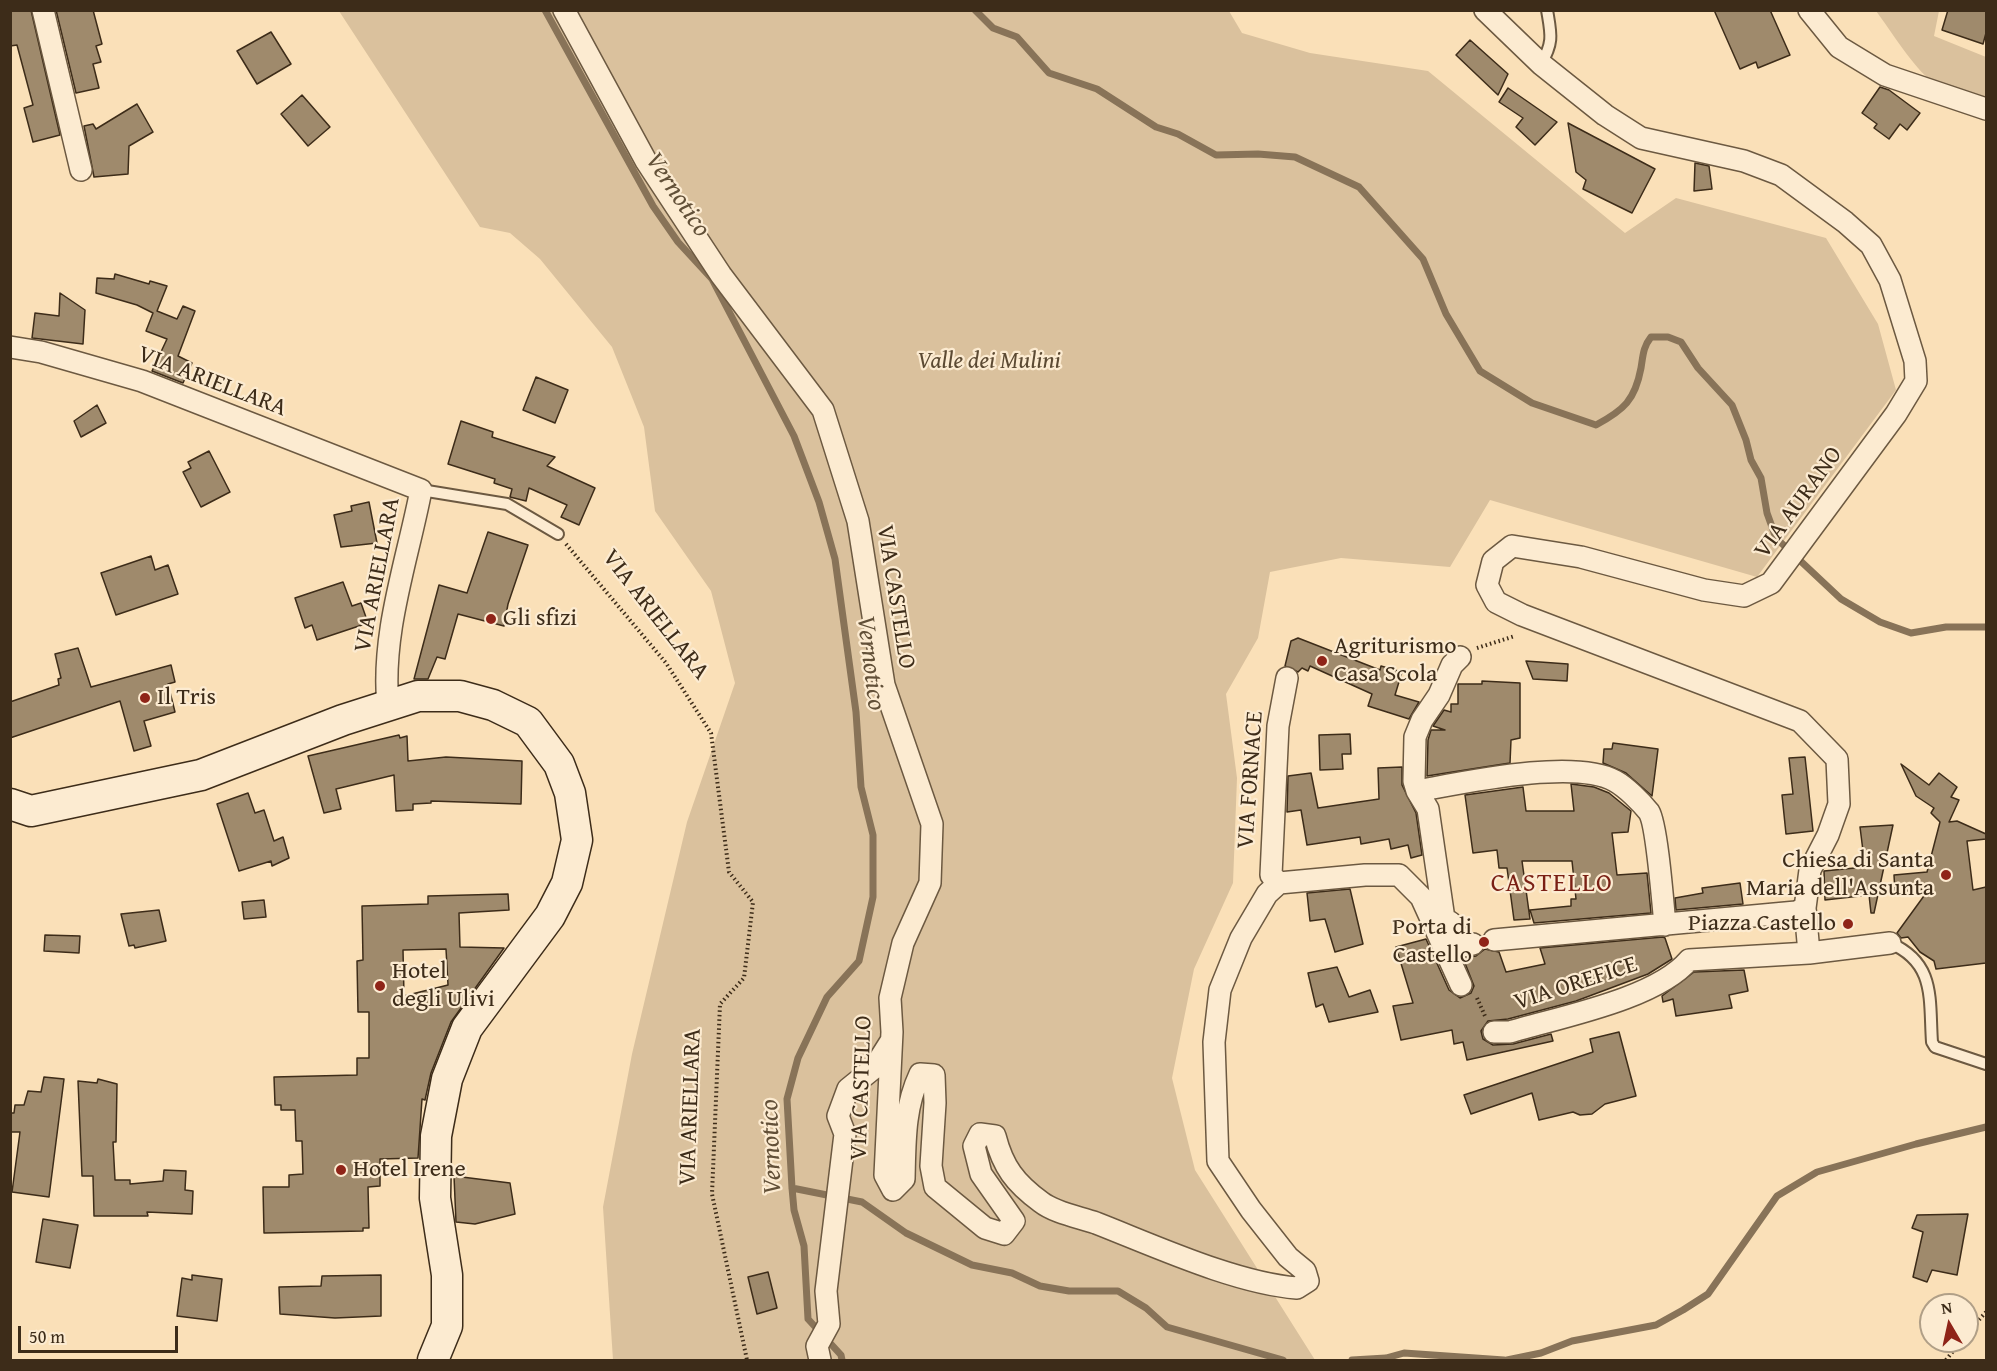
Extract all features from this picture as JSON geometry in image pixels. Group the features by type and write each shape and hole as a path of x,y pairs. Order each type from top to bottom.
{"main road":[{"path":"10,804 31,811 201,775 343,720 418,696 460,696 493,705 528,722 559,764 570,793 577,840 567,883 550,916 467,1028 447,1079 436,1136 435,1198 447,1275 447,1326 433,1360"}],"street":[{"path":"43,10 81,170"},
{"name":"VIA CASTELLO","path":"564,10 646,161 722,276 823,410 858,521 884,685 932,824 930,883 903,944 890,998 891,1040 885,1174 893,1190 904,1179 905,1122 913,1090 920,1074 934,1075 935,1104 931,1166 935,1187 986,1228 1004,1234 1014,1221 981,1174 974,1146 980,1134 995,1136 1001,1161 1021,1185 1043,1204 1220,1269 1281,1287 1297,1288 1308,1281 1305,1271 1288,1257 1251,1210 1218,1161 1214,1042 1220,990 1241,938 1267,894 1279,883"},
{"name":"VIA AURANO","path":"1485,10 1541,64 1605,115 1641,138 1744,161 1781,175 1845,222 1871,245 1890,280 1916,361 1916,381 1896,414 1772,583 1744,596 1704,590 1581,557 1512,546 1493,561 1487,585 1496,602 1554,627 1800,721 1837,759 1839,804 1828,835 1810,870 1805,909 1809,953"},
{"path":"1809,10 1839,47 1885,75 1986,109"},
{"name":"VIA ARIELLARA","path":"10,347 41,352 142,381 421,490 391,629 385,678 387,706"},
{"path":"1460,657 1452,665 1439,695 1422,720 1415,737 1417,791 1428,808 1435,914 1461,985"},
{"name":"VIA FORNACE","path":"1279,883 1271,876 1278,726 1287,678"},
{"path":"1417,791 1503,775 1552,772 1593,775 1614,781 1650,813 1665,925"},
{"path":"1279,883 1365,875 1400,875 1435,914 1450,922 1463,946 1473,944"},
{"path":"1494,940 1796,912 1805,909"},
{"name":"VIA OREFICE","path":"1494,1032 1510,1032 1629,997 1660,983 1682,969 1689,960 1809,953 1890,943"},
{"path":"819,1353 830,1324 826,1291 845,1134 838,1116 848,1089 874,1068 891,1040"}],"lane":[{"path":"1541,64 1551,48 1551,27 1547,10"},
{"name":"VIA ARIELLARA","path":"421,490 507,504 558,534"},
{"path":"1890,943 1909,951 1920,964 1929,992 1932,1042 1935,1047 1986,1064"}],"path":[{"name":"VIA ARIELLARA","path":"558,534 666,663 711,733 729,872 753,902 744,978 720,1004 712,1194 747,1360"},
{"path":"1460,657 1469,650 1509,637 1554,627"},
{"path":"1461,985 1475,993 1494,1032"}],"green space":[{"name":"Valle dei Mulini","path":"339,11 1229,11 1242,33 1310,53 1428,71 1625,233 1676,198 1826,238 1878,324 1896,390 1757,577 1490,500 1450,567 1341,558 1270,572 1258,638 1226,694 1237,778 1233,883 1194,969 1172,1078 1195,1170 1315,1360 613,1360 603,1207 632,1054 687,822 735,683 711,591 655,511 644,427 612,347 540,259 510,233 480,227"},
{"path":"1876,11 1939,11 1934,36 1986,57 1986,97 1958,92 1925,76"}],"building":[{"path":"10,10 31,10 60,135 33,142 24,108 33,105 17,45 10,46"},
{"path":"56,10 93,10 102,44 96,46 101,62 93,64 99,88 76,93"},
{"path":"1714,10 1770,10 1790,55 1758,68 1756,62 1740,69"},
{"path":"1948,10 1986,10 1986,33 1983,44 1942,30"},
{"path":"271,32 291,64 257,84 237,51"},
{"path":"1470,40 1508,74 1498,95 1456,55"},
{"path":"1880,87 1889,90 1920,113 1907,130 1900,124 1889,139 1874,128 1877,124 1862,113"},
{"path":"1508,88 1557,122 1535,145 1516,127 1523,118 1499,102"},
{"path":"302,95 330,127 308,146 281,114"},
{"path":"137,104 153,132 129,146 128,174 94,177 84,126 93,124 96,129"},
{"path":"1568,123 1655,169 1632,213 1583,189 1586,180 1576,172"},
{"path":"1695,163 1709,166 1712,189 1694,191"},
{"path":"115,274 149,284 150,281 167,286 157,311 177,319 183,306 195,311 178,356 192,363 183,383 152,371 167,339 146,331 153,313 137,305 96,293 97,278 114,279"},
{"path":"60,293 85,310 83,344 32,338 35,313 59,316"},
{"path":"536,377 568,390 555,423 523,410"},
{"path":"97,405 106,423 81,437 74,421"},
{"path":"461,421 493,432 492,437 555,457 547,466 595,488 579,525 561,517 567,505 529,488 526,501 510,497 512,489 494,483 495,479 448,464"},
{"path":"209,451 230,492 201,507 183,472 191,468 188,462"},
{"path":"369,502 377,543 341,547 334,515 352,511 351,506"},
{"path":"488,532 528,545 508,604 504,626 458,614 445,659 437,657 428,679 414,679 439,585 467,593"},
{"path":"151,556 155,570 168,565 178,594 116,615 101,573"},
{"path":"343,582 352,606 361,603 368,623 317,640 312,625 305,628 295,598"},
{"path":"1298,638 1380,670 1381,666 1402,672 1395,695 1419,702 1409,719 1368,706 1372,694 1310,666 1308,671 1302,668 1298,672 1285,666 1291,641"},
{"path":"78,648 91,687 171,665 175,682 168,684 175,712 144,721 151,746 134,751 120,701 10,738 10,702 59,685 58,679 61,678 55,654"},
{"path":"1526,661 1568,664 1567,681 1533,679"},
{"path":"1482,681 1520,683 1520,738 1511,740 1510,763 1427,776 1428,740 1431,730 1445,730 1433,726 1444,710 1451,712 1451,704 1458,704 1458,684 1482,684"},
{"path":"1350,734 1351,754 1342,754 1343,769 1320,770 1319,735"},
{"path":"399,735 400,738 407,736 408,761 446,757 522,761 521,804 431,801 431,803 413,804 413,810 396,811 394,775 336,789 341,809 324,813 308,756"},
{"path":"1613,743 1658,749 1652,796 1626,773 1603,763 1604,749 1612,749"},
{"path":"1805,757 1813,831 1786,834 1782,795 1793,794 1789,758"},
{"name":"Chiesa di Santa Maria dell'Assunta","path":"1901,764 1929,785 1939,773 1957,787 1951,797 1959,800 1949,822 1957,821 1986,834 1986,839 1967,841 1973,890 1986,887 1986,963 1936,969 1934,961 1920,952 1908,937 1901,938 1897,933 1929,889 1895,892 1894,875 1927,872 1940,822 1931,813 1934,808 1916,796"},
{"path":"1402,767 1402,785 1416,813 1422,855 1411,858 1408,845 1391,849 1389,839 1361,844 1360,837 1307,845 1301,810 1287,812 1288,776 1311,773 1318,808 1379,799 1378,768"},
{"path":"1571,784 1594,787 1609,793 1631,811 1628,832 1612,833 1617,875 1647,873 1651,913 1534,923 1530,910 1571,906 1571,899 1576,899 1572,861 1522,861 1530,919 1514,920 1507,868 1499,868 1497,850 1473,853 1465,795 1523,787 1526,811 1574,811"},
{"path":"248,793 255,813 264,810 274,841 283,837 289,858 272,866 271,861 239,871 217,804"},
{"path":"1893,825 1874,913 1871,913 1869,895 1825,900 1824,871 1865,867 1860,827"},
{"path":"1740,883 1743,904 1676,910 1675,898 1703,893 1702,888"},
{"path":"1350,889 1363,944 1335,952 1325,919 1310,921 1307,893"},
{"path":"508,894 509,910 459,913 460,947 504,948 451,1022 431,1073 425,1100 422,1099 418,1158 380,1159 380,1186 368,1187 369,1228 363,1228 363,1231 264,1233 263,1187 289,1187 289,1175 303,1174 302,1141 296,1141 295,1110 281,1110 281,1105 275,1105 274,1077 357,1075 357,1058 369,1058 369,1012 358,1012 357,961 363,960 362,906 428,904 428,896","holes":["446,949 448,985 404,996 403,950"]},
{"path":"264,900 266,917 244,919 242,902"},
{"path":"159,910 166,941 135,948 134,945 129,946 121,914"},
{"path":"45,935 80,936 79,953 44,951"},
{"path":"1663,937 1672,959 1648,974 1576,1001 1508,1019 1488,1021 1481,1031 1483,1039 1493,1045 1513,1044 1551,1034 1553,1041 1467,1060 1463,1042 1454,1044 1452,1030 1401,1040 1393,1006 1413,1003 1396,947 1426,939 1449,990 1460,998 1471,993 1474,986 1463,958 1476,956 1485,949 1499,952 1506,972 1545,964 1540,948"},
{"path":"1337,967 1349,997 1370,990 1378,1012 1329,1022 1323,1004 1316,1007 1308,973"},
{"path":"1744,970 1748,991 1729,995 1732,1008 1676,1016 1673,999 1663,1002 1662,996 1694,972"},
{"path":"1619,1032 1636,1096 1605,1104 1592,1114 1580,1115 1573,1112 1539,1120 1532,1093 1471,1114 1464,1095 1593,1052 1590,1039"},
{"path":"44,1077 64,1079 49,1197 12,1192 20,1132 10,1132 10,1113 14,1113 15,1105 24,1105 28,1091 41,1092"},
{"path":"98,1079 117,1084 116,1142 113,1142 115,1180 130,1180 130,1184 163,1181 164,1170 186,1171 185,1190 193,1191 192,1214 147,1212 148,1216 94,1216 93,1176 82,1176 78,1081 97,1083"},
{"path":"454,1176 510,1183 515,1214 475,1224 456,1222"},
{"path":"1968,1214 1957,1275 1932,1270 1927,1282 1913,1277 1923,1232 1912,1228 1917,1215"},
{"path":"43,1219 78,1225 70,1268 36,1262"},
{"path":"768,1272 777,1308 757,1314 748,1277"},
{"path":"192,1275 222,1279 217,1321 177,1316 182,1278 192,1280"},
{"path":"381,1275 381,1316 335,1318 280,1314 279,1287 321,1286 322,1276"}],"waterway":[{"name":"Vernotico","path":"545,10 653,206 678,242 712,279 794,436 819,502 835,559 856,712 861,787 873,835 873,897 859,961 827,997 798,1058 787,1099 794,1210 804,1246 808,1319 841,1355 842,1360"},
{"path":"975,10 993,28 1017,37 1049,73 1097,89 1156,127 1178,134 1216,155 1258,154 1295,157 1359,187 1423,259 1446,314 1480,371 1532,403 1596,425 1621,409 1632,396 1645,348 1651,337 1668,337 1681,342 1698,368 1732,405 1746,440 1751,460 1761,478 1767,513 1776,538 1841,599 1880,622 1911,633 1946,627 1986,627"},
{"path":"1507,1360 1541,1353 1572,1341 1656,1325 1708,1294 1777,1196 1817,1172 1986,1127"},
{"path":"792,1188 862,1202 906,1233 972,1265 1012,1273 1040,1286 1069,1291 1118,1291 1146,1308 1167,1327 1283,1360"},
{"path":"1352,1360 1386,1358 1404,1353 1504,1360"}],"place":[{"name":"Gli sfizi","path":"491,619"},
{"name":"Agriturismo Casa Scola","path":"1322,661"},
{"name":"Il Tris","path":"145,698"},
{"name":"Chiesa di Santa Maria dell'Assunta","path":"1946,875"},
{"name":"Piazza Castello","path":"1848,924"},
{"name":"Porta di Castello","path":"1484,942"},
{"name":"Hotel degli Ulivi","path":"380,986"},
{"name":"Hotel Irene","path":"341,1170"}],"district":[{"name":"CASTELLO","path":"1552,884"}]}
